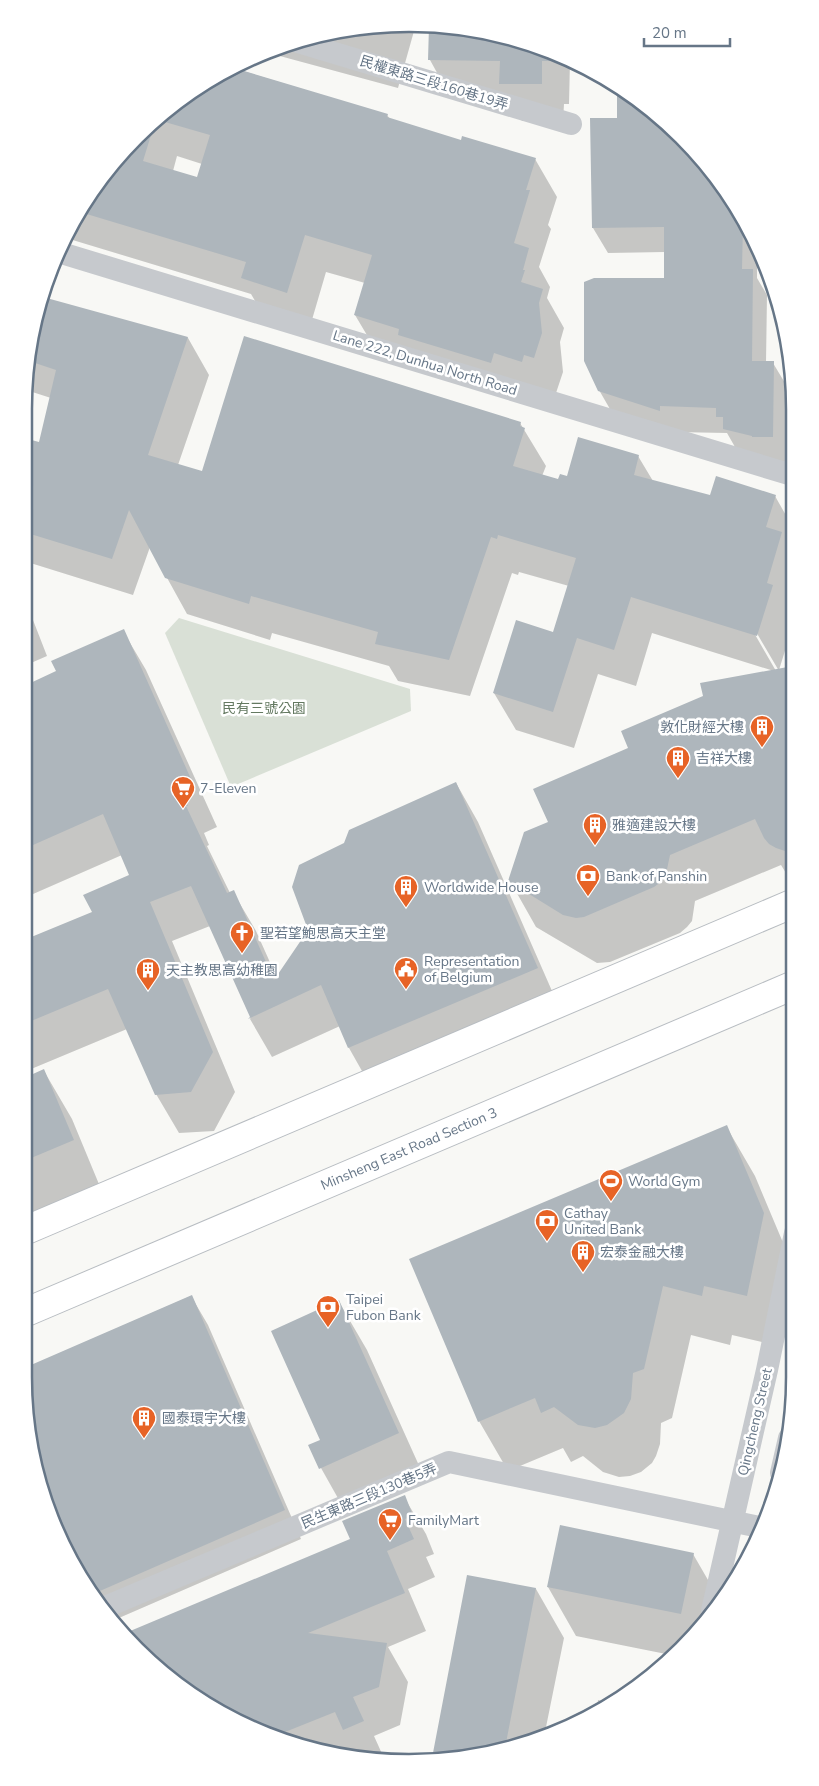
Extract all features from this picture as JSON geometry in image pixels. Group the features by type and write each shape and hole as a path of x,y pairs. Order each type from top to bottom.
{"street":[{"name":"民權東路三段160巷19弄","path":"310,46 571,124"},
{"name":"Lane 222, Dunhua North Road","path":"66,254 558,402 786,473"},
{"path":"32,1228 786,906"},
{"name":"Minsheng East Road Section 3","path":"32,1310 786,990"},
{"name":"Qingcheng Street","path":"715,1597 767,1370 786,1277"},
{"name":"民生東路三段130巷5弄","path":"109,1605 450,1462 756,1526"}],"green space":[{"name":"民有三號公園","path":"179,618 410,689 411,711 231,787 165,633"}],"building":[{"path":"429,33 507,45 554,61 542,61 542,84 499,84 500,61 428,60"},
{"path":"243,71 388,114 387,117 461,140 462,136 536,158 526,190 530,190 514,243 529,248 521,282 543,289 539,303 542,333 534,358 524,355 522,362 494,353 491,363 398,335 399,329 354,315 372,255 305,235 287,293 241,278 246,262 87,214 110,180 151,136 143,161 197,177 210,135 166,122 200,96"},
{"path":"617,95 658,126 693,161 723,200 743,233 742,269 753,269 752,361 774,361 773,437 752,437 723,429 723,417 716,417 716,408 660,406 660,411 598,391 584,361 584,282 594,278 664,278 664,227 592,228 590,118 617,118"},
{"path":"49,299 188,337 148,455 202,471 244,336 521,422 520,426 525,428 513,466 558,479 560,474 567,476 578,437 639,455 634,475 710,495 716,476 776,495 766,527 782,532 767,583 773,585 757,636 631,597 614,650 577,638 553,712 493,693 516,620 553,632 576,558 498,535 497,539 491,537 449,660 375,644 378,632 251,596 249,604 165,578 129,510 112,559 32,534 32,440 39,442 56,370 36,363 45,312"},
{"path":"124,629 195,788 182,793 188,806 186,806 227,893 234,890 274,980 308,930 292,887 299,865 344,843 349,830 456,782 538,968 348,1048 321,985 248,1019 250,1017 191,886 150,902 213,1052 191,1092 155,1095 108,989 32,1021 32,937 92,912 83,895 129,875 103,814 32,845 32,682 56,671 51,661"},
{"path":"786,667 786,851 769,844 755,819 670,855 666,874 661,882 654,887 584,917 576,918 563,915 508,881 524,832 548,822 533,789 628,748 621,731 703,696 700,683"},
{"path":"44,1069 74,1140 32,1158 32,1074"},
{"name":"宏泰金融大樓","path":"727,1125 764,1213 747,1296 704,1286 702,1296 663,1286 644,1369 633,1373 631,1399 624,1413 607,1425 595,1428 578,1425 554,1407 541,1413 535,1398 478,1422 409,1259"},
{"name":"國泰環宇大樓","path":"192,1295 285,1510 100,1591 71,1543 61,1521 45,1474 33,1401 32,1365"},
{"path":"339,1300 399,1433 319,1469 308,1445 320,1440 271,1331"},
{"path":"405,1495 413,1516 405,1519 414,1539 387,1551 405,1593 308,1633 387,1643 379,1687 353,1697 364,1721 343,1730 335,1712 285,1732 265,1725 221,1703 180,1676 131,1631 350,1539 342,1521"},
{"path":"560,1525 694,1553 681,1614 547,1587"},
{"path":"467,1575 536,1588 506,1741 433,1753"}],"place":[{"name":"敦化財經大樓","path":"762,748"},
{"name":"吉祥大樓","path":"678,779"},
{"name":"7-Eleven","path":"183,809"},
{"name":"雅適建設大樓","path":"595,846"},
{"name":"Bank of Panshin","path":"588,897"},
{"name":"Worldwide House","path":"406,908"},
{"name":"聖若望鮑思高天主堂","path":"242,954"},
{"name":"Representation of Belgium","path":"406,990"},
{"name":"天主教思高幼稚園","path":"148,991"},
{"name":"World Gym","path":"611,1202"},
{"name":"Cathay United Bank","path":"547,1242"},
{"name":"宏泰金融大樓","path":"583,1273"},
{"name":"Taipei Fubon Bank","path":"328,1328"},
{"name":"國泰環宇大樓","path":"144,1439"},
{"name":"FamilyMart","path":"390,1541"}]}
